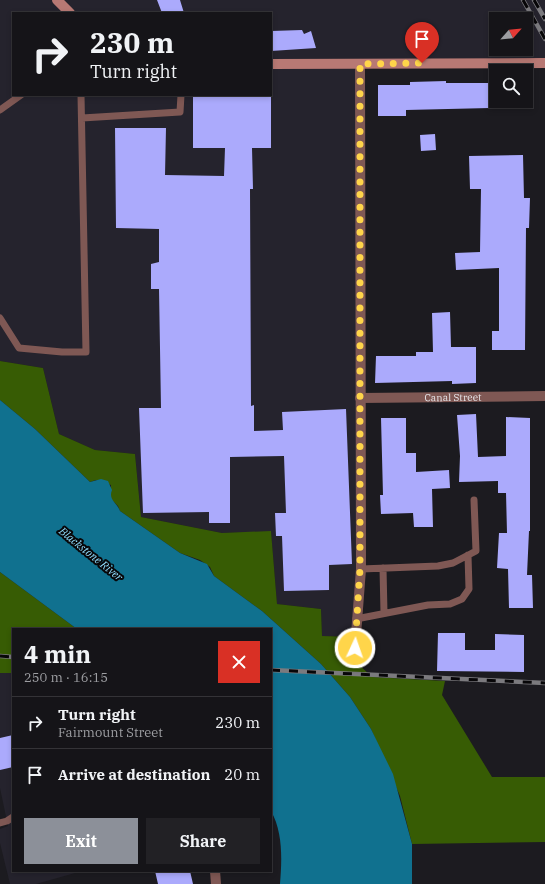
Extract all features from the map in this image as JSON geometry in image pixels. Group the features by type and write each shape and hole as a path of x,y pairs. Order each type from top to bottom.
{"street":[{"path":"57,0 69,12"},
{"path":"272,64 545,63"},
{"path":"355,648 360,569 360,64"},
{"name":"Canal Street","path":"360,398 545,396"},
{"path":"215,872 216,884"}],"lane":[{"path":"0,110 20,96"},
{"path":"0,318 19,348 62,352 86,352 81,96"},
{"path":"82,118 180,112 180,96"},
{"path":"360,569 438,566 453,562 476,551 474,500"},
{"path":"356,619 428,605 450,604 462,600 469,590 468,555"},
{"path":"383,568 384,613"},
{"path":"0,823 12,818"}],"shaded area":[{"path":"0,0 545,0 545,66 533,66 533,64 489,64 489,67 365,68 366,430 363,553 356,637 322,636 321,609 277,604 271,532 222,533 141,517 135,454 95,450 59,434 43,368 0,361"},
{"path":"0,673 12,673 12,872 78,872 36,884 10,884 0,843 0,829 8,826 0,788"}],"green space":[{"path":"0,361 43,368 59,434 95,450 135,454 141,517 222,533 271,531 277,604 321,609 322,636 356,637 356,662 372,677 445,681 442,695 492,777 545,777 545,842 412,844 400,796 371,729 350,697 321,664 262,611 214,576 210,567 200,560 180,553 120,511 118,506 111,499 111,485 96,480 90,482 35,429 0,400"},
{"path":"0,572 76,628 12,628 12,673 0,673"}],"water":[{"name":"Blackstone River","path":"0,400 35,429 90,482 101,479 108,481 112,490 112,499 120,511 180,553 207,564 214,576 262,611 321,664 350,697 371,729 393,774 412,844 412,884 280,884 280,837 272,813 272,628 76,628 0,572"}],"building":[{"path":"157,0 180,0 184,12 162,12"},
{"path":"302,30 304,34 311,31 316,48 272,51 272,31"},
{"path":"446,81 446,83 489,83 490,108 406,110 406,116 378,116 378,85 410,85 410,82"},
{"path":"193,96 271,96 271,148 252,148 253,189 250,189 251,406 254,405 254,431 283,430 282,412 346,409 352,564 329,565 329,590 284,591 282,536 276,536 275,513 286,513 284,456 230,457 230,523 209,523 209,512 143,513 139,408 161,408 159,289 151,289 151,264 159,262 159,229 116,228 115,128 166,128 165,175 224,176 225,148 193,148"},
{"path":"435,134 436,150 421,151 420,135"},
{"path":"523,155 524,198 530,198 529,228 526,228 525,350 492,350 492,331 499,331 499,268 456,270 455,253 480,252 481,189 470,189 469,156"},
{"path":"450,312 451,347 476,347 476,383 452,384 452,381 375,383 376,356 416,356 416,352 433,352 432,313"},
{"path":"476,414 478,457 506,456 506,417 530,418 530,531 527,575 532,575 533,608 509,608 508,569 497,568 499,533 507,533 506,493 498,493 498,481 459,482 460,456 457,415"},
{"path":"381,418 406,418 406,453 416,453 416,472 449,470 450,488 432,489 433,527 414,527 413,513 381,514 380,495 383,495"},
{"path":"438,633 465,633 465,650 495,650 495,634 524,635 524,672 437,671"},
{"path":"12,735 12,767 0,770 0,738"},
{"path":"155,872 190,872 193,884 158,884"}],"railway":[{"path":"523,0 545,39"},
{"path":"534,0 545,19"},
{"path":"0,656 12,657"},
{"path":"272,670 545,683"}],"route":[{"path":"355,648 360,569 360,64 422,63"}]}
